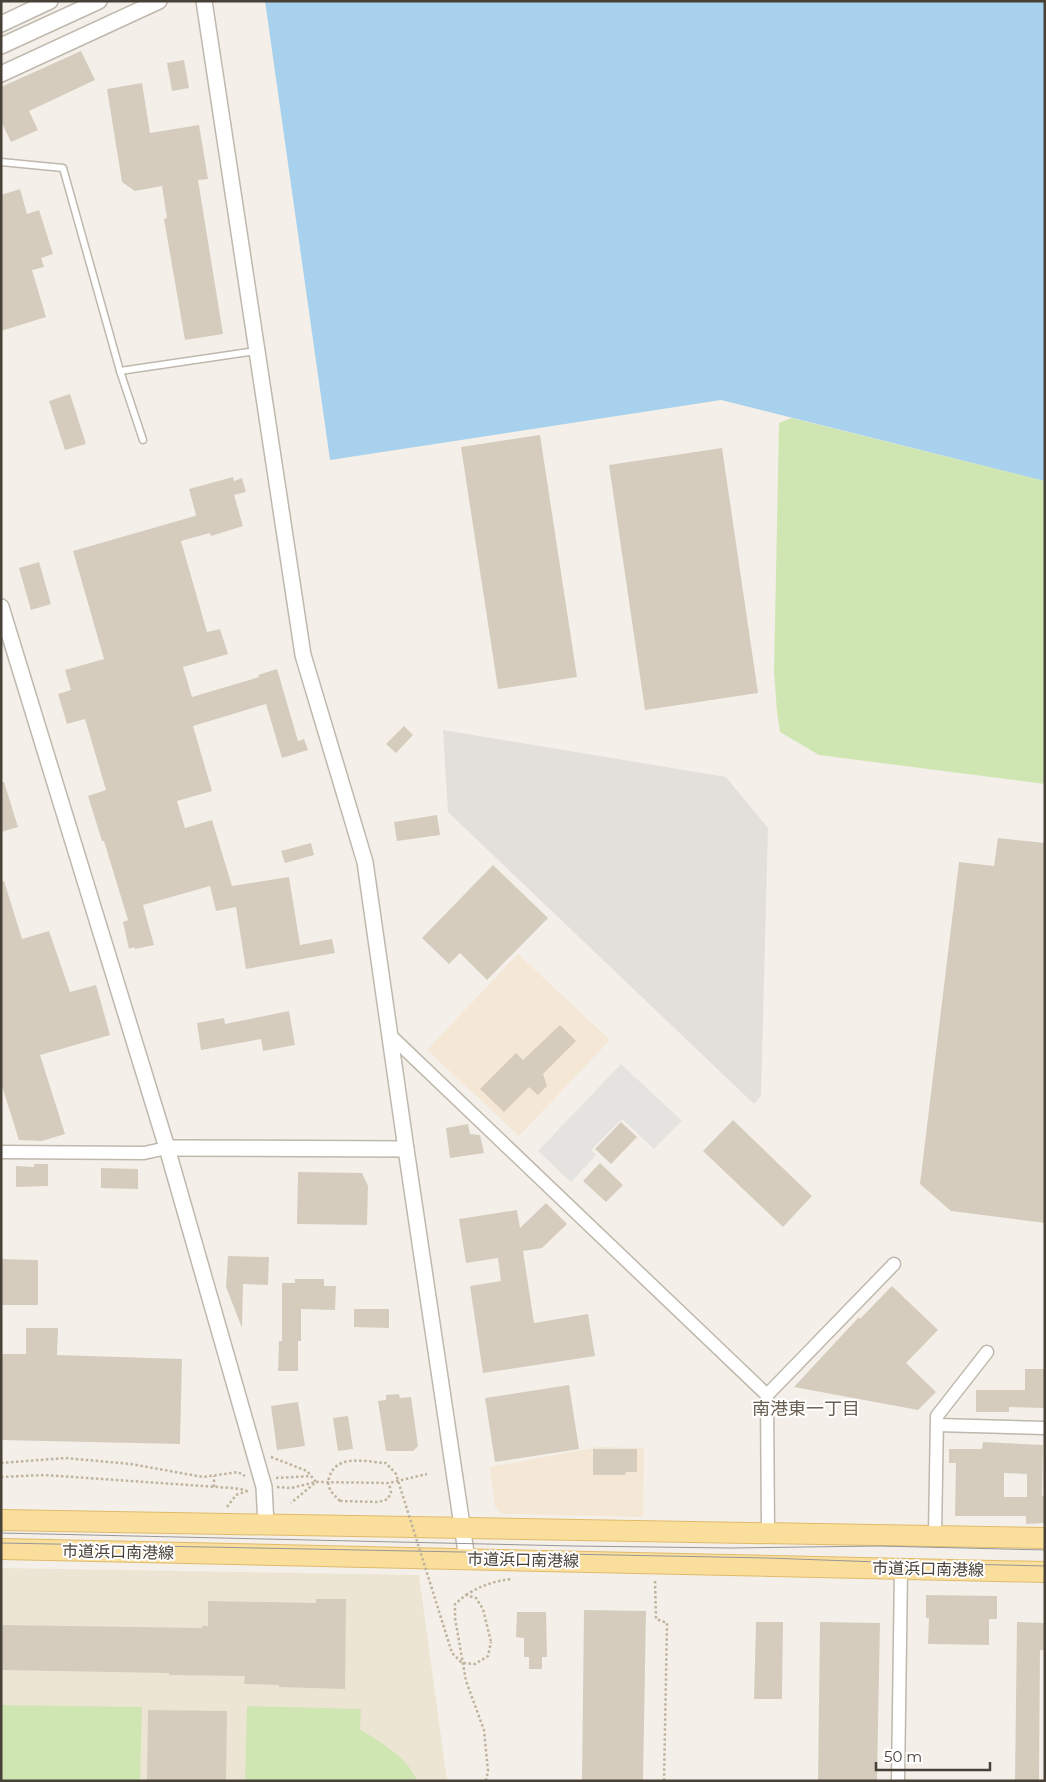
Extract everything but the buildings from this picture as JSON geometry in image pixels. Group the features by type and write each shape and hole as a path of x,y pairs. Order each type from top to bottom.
{"main road":[{"name":"市道浜口南港線","path":"1,1520 1045,1538"},
{"name":"市道浜口南港線","path":"1,1549 1045,1572"}],"street":[{"path":"1,24 50,1"},
{"path":"1,46 99,1"},
{"path":"1,74 159,1"},
{"path":"204,1 303,655 365,862 467,1559"},
{"path":"1,607 270,1482 266,1525"},
{"path":"391,1036 768,1395"},
{"path":"1,1152 144,1153 167,1148 406,1149"},
{"path":"768,1532 768,1395 894,1264"},
{"path":"935,1535 937,1416 987,1352"},
{"path":"937,1425 1045,1428"},
{"path":"898,1781 901,1568"}],"lane":[{"path":"1,162 63,168 120,371 143,440"},
{"path":"120,371 257,351"}],"path":[{"path":"271,1457 307,1471 316,1482"},
{"path":"1,1463 66,1458 130,1464 203,1477 238,1472 246,1477 247,1490"},
{"path":"389,1483 391,1492 388,1499 379,1502 340,1500 330,1491 328,1481 331,1470 338,1463 348,1461 386,1463 396,1474 452,1653 462,1663 475,1664 488,1656 491,1642 483,1609 476,1598 466,1595 455,1604 455,1618 466,1681 484,1730 488,1771 486,1781"},
{"path":"270,1482 291,1488 316,1482 389,1483 427,1474"},
{"path":"1,1477 44,1475 214,1486 247,1490"},
{"path":"214,1475 214,1486"},
{"path":"236,1496 270,1482 311,1476"},
{"path":"291,1503 316,1482"},
{"path":"655,1574 656,1619 667,1623 664,1781"}],"shaded area":[{"path":"443,730 726,777 768,828 761,1096 754,1104 448,812"},
{"path":"518,954 610,1040 519,1136 427,1050"},
{"path":"621,1064 682,1121 654,1149 622,1119 591,1150 596,1155 571,1182 538,1151"},
{"path":"598,1447 644,1448 643,1517 503,1514 495,1507 490,1467"},
{"path":"1,1568 419,1575 447,1781 1,1781"}],"green space":[{"path":"792,418 1045,481 1045,784 819,755 780,732 774,672 779,423"},
{"path":"1,1705 142,1707 140,1781 1,1781"},
{"path":"247,1706 361,1709 360,1729 401,1758 408,1765 417,1781 245,1781"}],"water":[{"path":"265,1 1045,1 1045,481 721,400 330,460"}],"tram line":[{"path":"1,1533 573,1546 732,1548 879,1546 1045,1550"},
{"path":"1,1543 768,1558 1045,1566"}],"district":[{"name":"南港東一丁目","path":"806,1409"}]}
